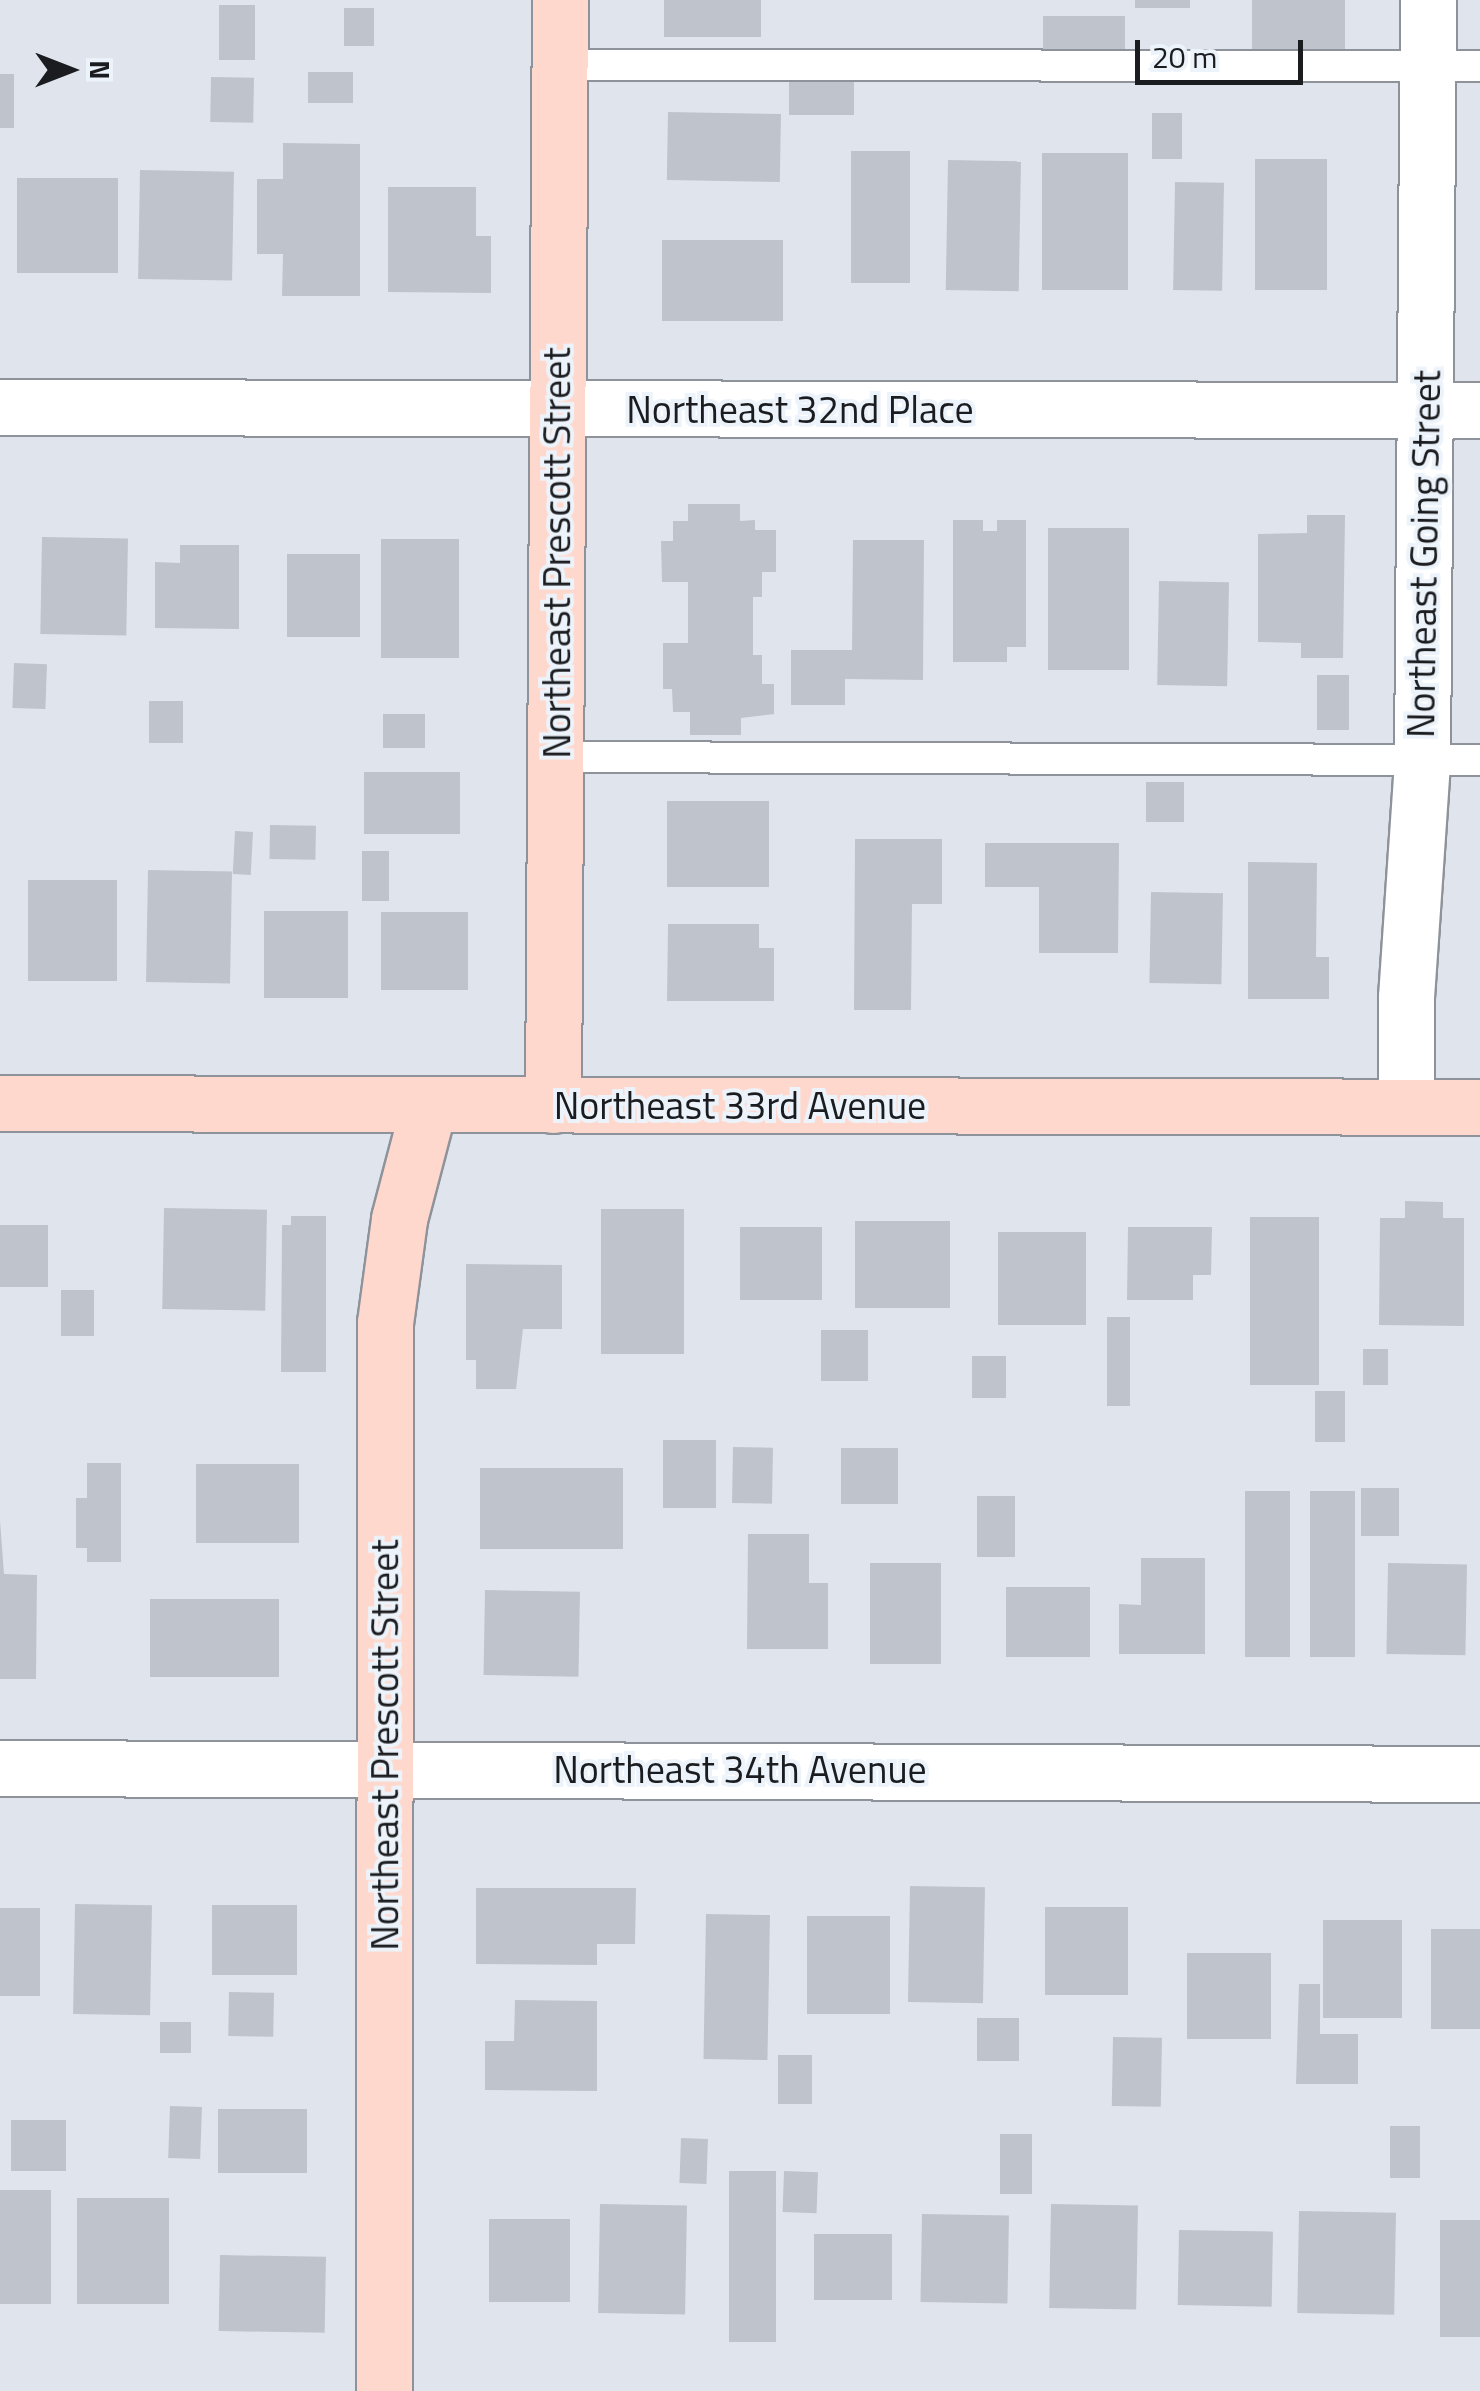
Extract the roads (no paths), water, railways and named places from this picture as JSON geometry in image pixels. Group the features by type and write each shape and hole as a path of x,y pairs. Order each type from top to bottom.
{"street":[{"name":"Northeast Prescott Street","path":"554,1106 560,0"},
{"name":"Northeast Going Street","path":"1406,1107 1406,997 1422,760 1426,410 1454,66 1428,0"},
{"name":"Northeast 32nd Place","path":"0,407 1480,410"},
{"name":"Northeast 33rd Avenue","path":"0,1103 1480,1107"},
{"name":"Northeast Prescott Street","path":"384,2391 385,1323 399,1219 429,1105"},
{"name":"Northeast 34th Avenue","path":"0,1768 1480,1774"}],"lane":[{"path":"560,64 1454,66"},
{"path":"556,757 1480,760"}]}
